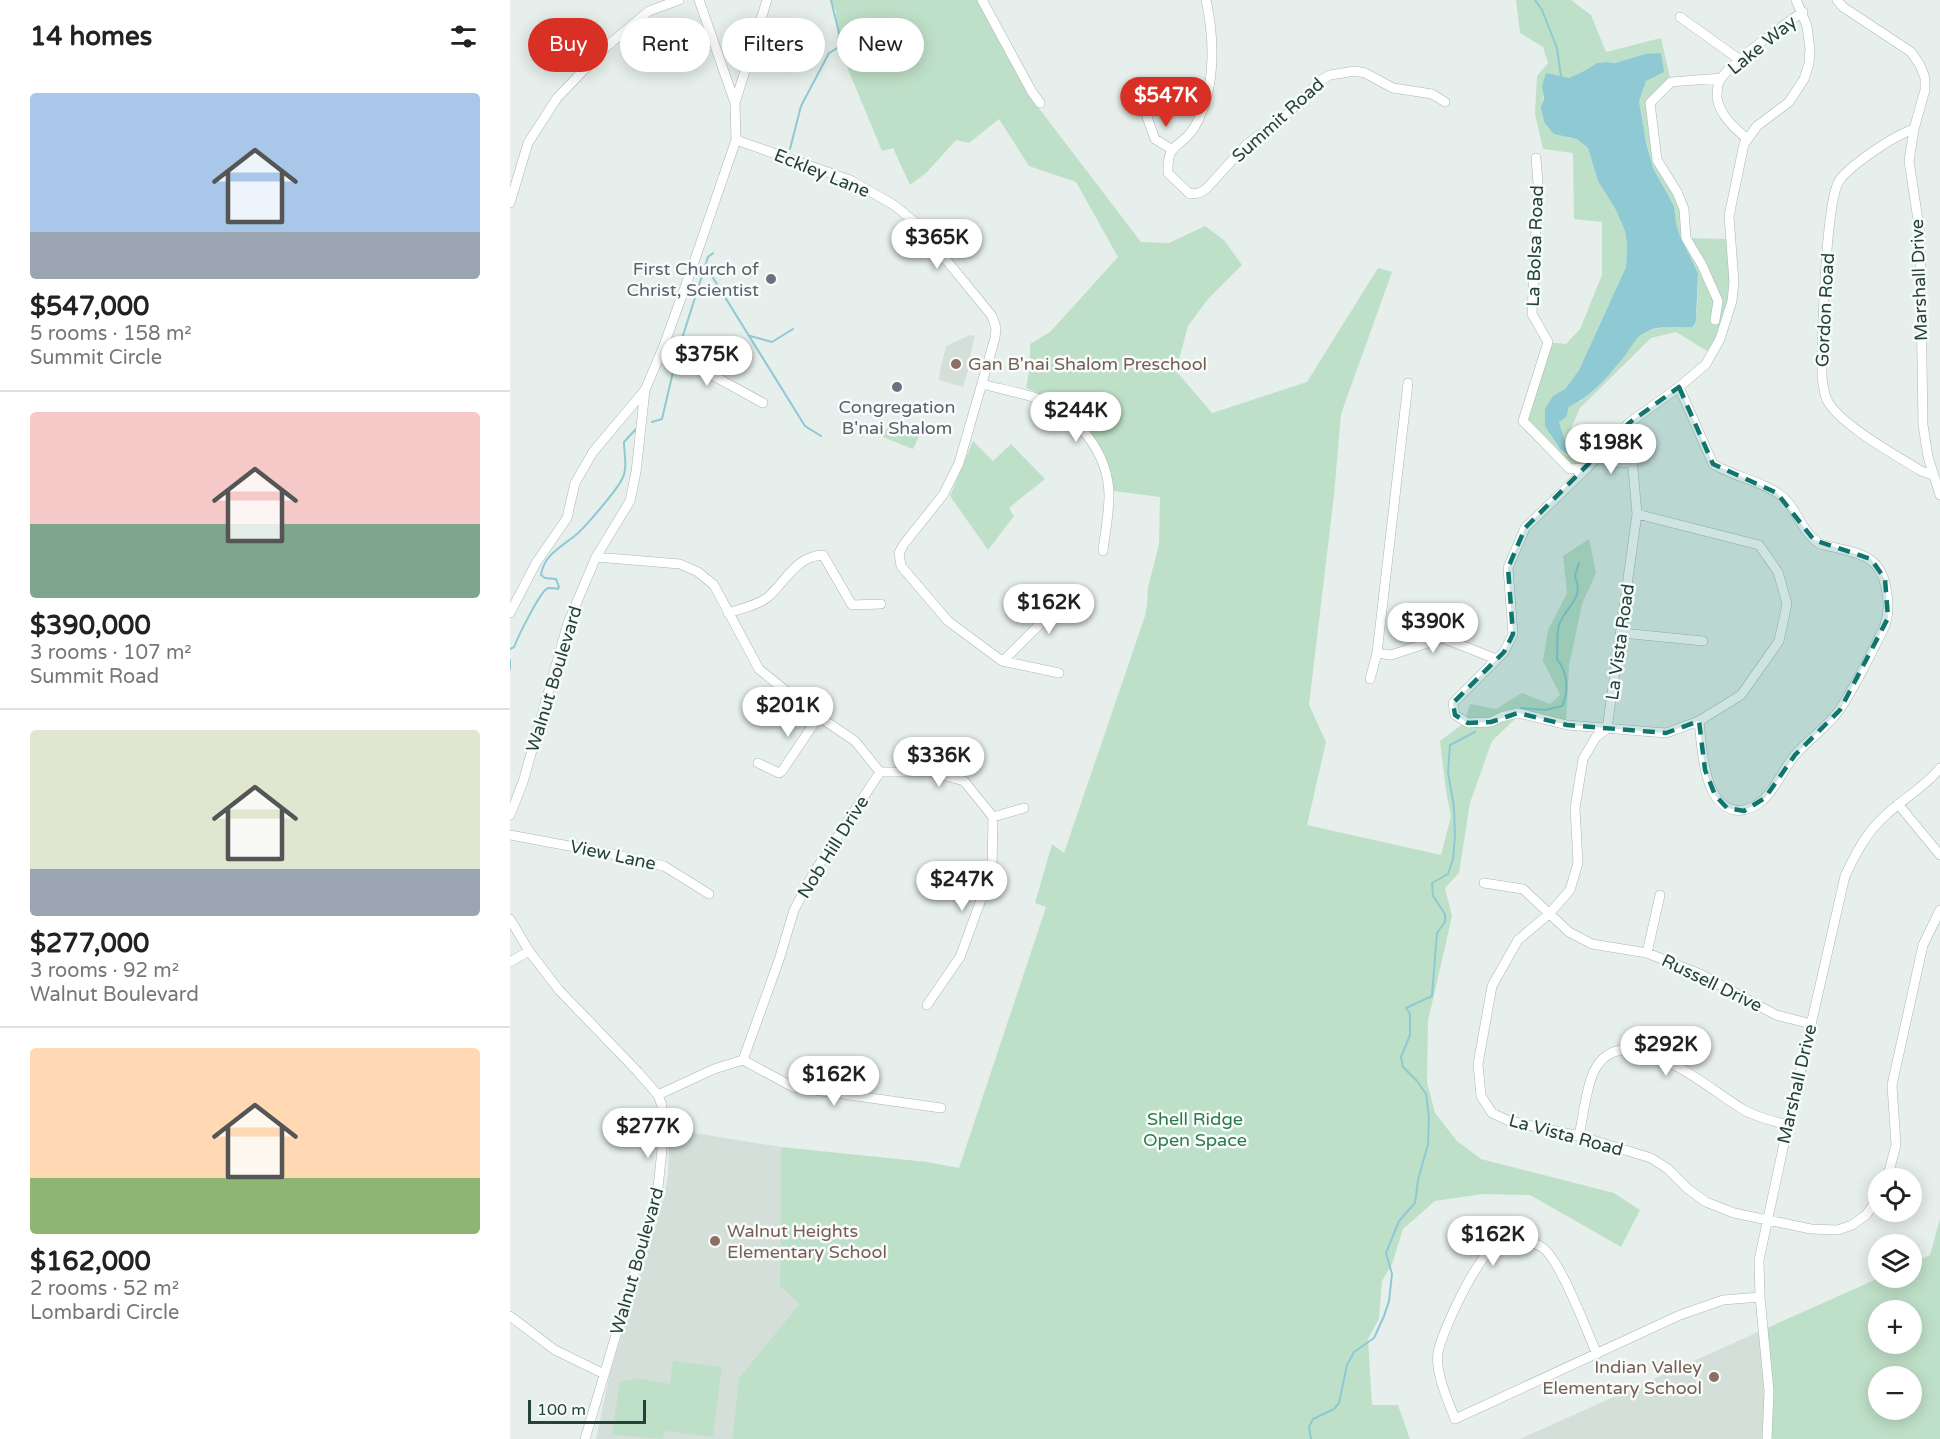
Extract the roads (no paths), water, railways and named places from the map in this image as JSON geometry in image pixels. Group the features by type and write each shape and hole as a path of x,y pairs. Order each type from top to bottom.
{"street":[{"path":"510,203 528,143 557,98 606,47 649,10 679,0"},
{"path":"699,0 735,103"},
{"name":"Walnut Boulevard","path":"510,815 523,782 568,624 596,557 630,501 636,472 645,390 663,348 736,140 735,103 767,0"},
{"path":"982,0 1040,103"},
{"path":"1148,117 1155,139 1171,149 1193,130 1208,98 1213,53 1210,0"},
{"path":"1637,514 1759,545 1778,572 1787,604 1779,641 1741,695 1699,722 1666,733 1567,725 1518,713 1491,722 1468,723 1455,715 1453,703 1504,652 1514,634 1509,568 1525,528 1587,468 1629,423 1679,387 1706,364 1720,339 1732,301 1734,282 1729,216 1740,160 1747,139 1757,126 1789,102 1804,79 1809,64 1807,26 1796,0"},
{"name":"Marshall Drive","path":"1837,0 1843,7 1911,52 1925,78 1925,90 1914,129 1909,161 1920,233 1923,424 1925,445 1940,495"},
{"name":"Lake Way","path":"1747,139 1731,124 1720,107 1717,93 1721,78 1740,60 1803,12"},
{"path":"1680,17 1740,60"},
{"name":"Summit Road","path":"1171,149 1167,160 1168,173 1190,194 1200,193 1211,185 1247,144 1282,118 1321,80 1330,75 1355,71 1365,73 1393,88 1432,94 1445,102"},
{"name":"Lake Way","path":"1714,320 1718,301 1702,265 1686,238 1684,209 1677,192 1657,160 1650,103 1671,82 1721,78"},
{"name":"Gordon Road","path":"1914,129 1904,132 1861,160 1845,174 1836,188 1828,241 1822,377 1828,400 1839,415 1921,471 1933,475"},
{"name":"Eckley Lane","path":"736,140 850,180 894,204 916,223 992,316 996,328 995,338 959,464 943,495 904,544 899,560 908,575 948,621 1003,661"},
{"name":"La Bolsa Road","path":"1536,158 1538,183 1532,314 1548,342 1522,421 1570,469 1587,468"},
{"path":"663,348 763,403"},
{"path":"1370,679 1377,653 1408,382"},
{"path":"982,384 1037,398 1066,414 1088,436 1105,470 1109,494 1102,551"},
{"path":"1679,387 1713,464 1785,498 1818,543 1870,559 1885,579 1889,602 1888,618 1884,628 1840,710 1795,755 1775,786 1755,806 1744,811 1733,810 1720,803 1714,795 1705,770 1699,722"},
{"path":"510,613 537,562 567,518 575,483 581,473 599,444 645,390"},
{"name":"La Vista Road","path":"1629,423 1637,514 1607,729 1596,737 1583,759 1575,808 1578,863 1570,890 1550,914 1518,940 1492,986 1479,1064 1480,1096 1492,1113 1509,1121 1579,1136 1651,1158 1668,1169 1688,1189 1706,1202 1734,1213 1811,1229 1838,1230 1852,1225 1868,1212"},
{"path":"1602,452 1617,463 1632,463"},
{"path":"728,613 767,599 786,575 802,561 815,555 823,555 852,605 881,604"},
{"path":"596,557 680,564 698,572 714,585 759,669 855,741 880,772 931,772 964,781 993,817 992,870 960,957 927,1005"},
{"path":"1003,661 1057,605 1059,590"},
{"path":"1622,633 1703,641"},
{"path":"1377,653 1391,655 1443,638 1496,659"},
{"path":"1003,661 1059,673"},
{"path":"758,763 779,773 782,771 819,716"},
{"name":"Marshall Drive","path":"1767,1439 1769,1391 1760,1297 1759,1260 1845,876 1872,828 1940,768"},
{"name":"Nob Hill Drive","path":"743,1060 779,960 794,910 813,873 880,772"},
{"path":"1898,804 1940,855"},
{"path":"993,817 1024,808"},
{"name":"View Lane","path":"510,835 664,866 709,894"},
{"name":"Russell Drive","path":"1484,883 1523,889 1569,932 1592,944 1647,952 1700,974 1776,1015 1811,1024"},
{"path":"1647,952 1660,895"},
{"path":"1890,1168 1896,1145 1892,1085 1923,945 1940,910"},
{"path":"510,919 529,951 559,990 658,1095 714,1069 743,1060 793,1087 941,1108"},
{"path":"510,962 529,951"},
{"path":"1579,1136 1595,1068 1605,1057 1623,1048 1647,1052 1695,1078 1748,1112 1788,1125"},
{"name":"Walnut Boulevard","path":"585,1439 661,1179 663,1118 658,1095"},
{"path":"1597,1354 1558,1266 1541,1246 1514,1240 1494,1246 1479,1263 1455,1309 1438,1353 1442,1385 1455,1419 1597,1354 1680,1315 1723,1300 1760,1297"},
{"path":"510,1316 555,1350 604,1374"}],"water":[{"path":"1661,53 1664,72 1646,81 1639,102 1653,168 1674,206 1680,236 1698,273 1696,321 1693,327 1659,328 1644,333 1636,339 1618,365 1599,386 1569,407 1566,417 1559,422 1569,454 1561,450 1545,426 1545,408 1553,396 1565,389 1579,370 1626,267 1627,245 1625,231 1616,210 1598,181 1588,148 1577,139 1554,134 1544,122 1541,108 1544,98 1542,86 1546,73 1569,78 1597,63 1615,63 1645,54"}],"waterway":[{"path":"790,149 801,106 829,53 841,46 831,0"},
{"path":"1535,0 1542,10 1557,48 1561,77"},
{"path":"679,348 708,257 713,253"},
{"path":"705,265 805,426 821,436"},
{"path":"750,336 772,342 793,329"},
{"path":"652,422 662,419 676,359"},
{"path":"510,649 514,647 544,591 548,588 558,589 559,587 556,579 545,578 541,575 546,561 587,524 622,479 625,466 624,442 636,429"},
{"path":"1521,708 1545,710 1562,706 1566,694 1566,682 1561,664 1557,659 1558,633 1562,618 1578,591 1575,576 1579,563"},
{"path":"510,660 510,669"},
{"path":"1311,1439 1309,1427 1313,1419 1334,1409 1339,1403 1347,1365 1354,1352 1374,1338 1384,1316 1389,1301 1392,1274 1386,1253 1399,1221 1415,1203 1418,1180 1428,1144 1429,1117 1426,1094 1403,1067 1401,1057 1410,1035 1410,1014 1406,1008 1432,996 1437,933 1445,922 1445,914 1433,896 1432,883 1448,874 1453,859 1455,837 1454,807 1448,772 1450,745 1475,732"}],"place":[{"name":"First Church of Christ, Scientist","path":"771,279"},
{"name":"Gan B'nai Shalom Preschool","path":"956,364"},
{"name":"Congregation B'nai Shalom","path":"897,387"},
{"name":"Walnut Heights Elementary School","path":"715,1241"},
{"name":"Indian Valley Elementary School","path":"1714,1377"}],"park label":[{"name":"Shell Ridge Open Space","path":"1195,1129"}]}
